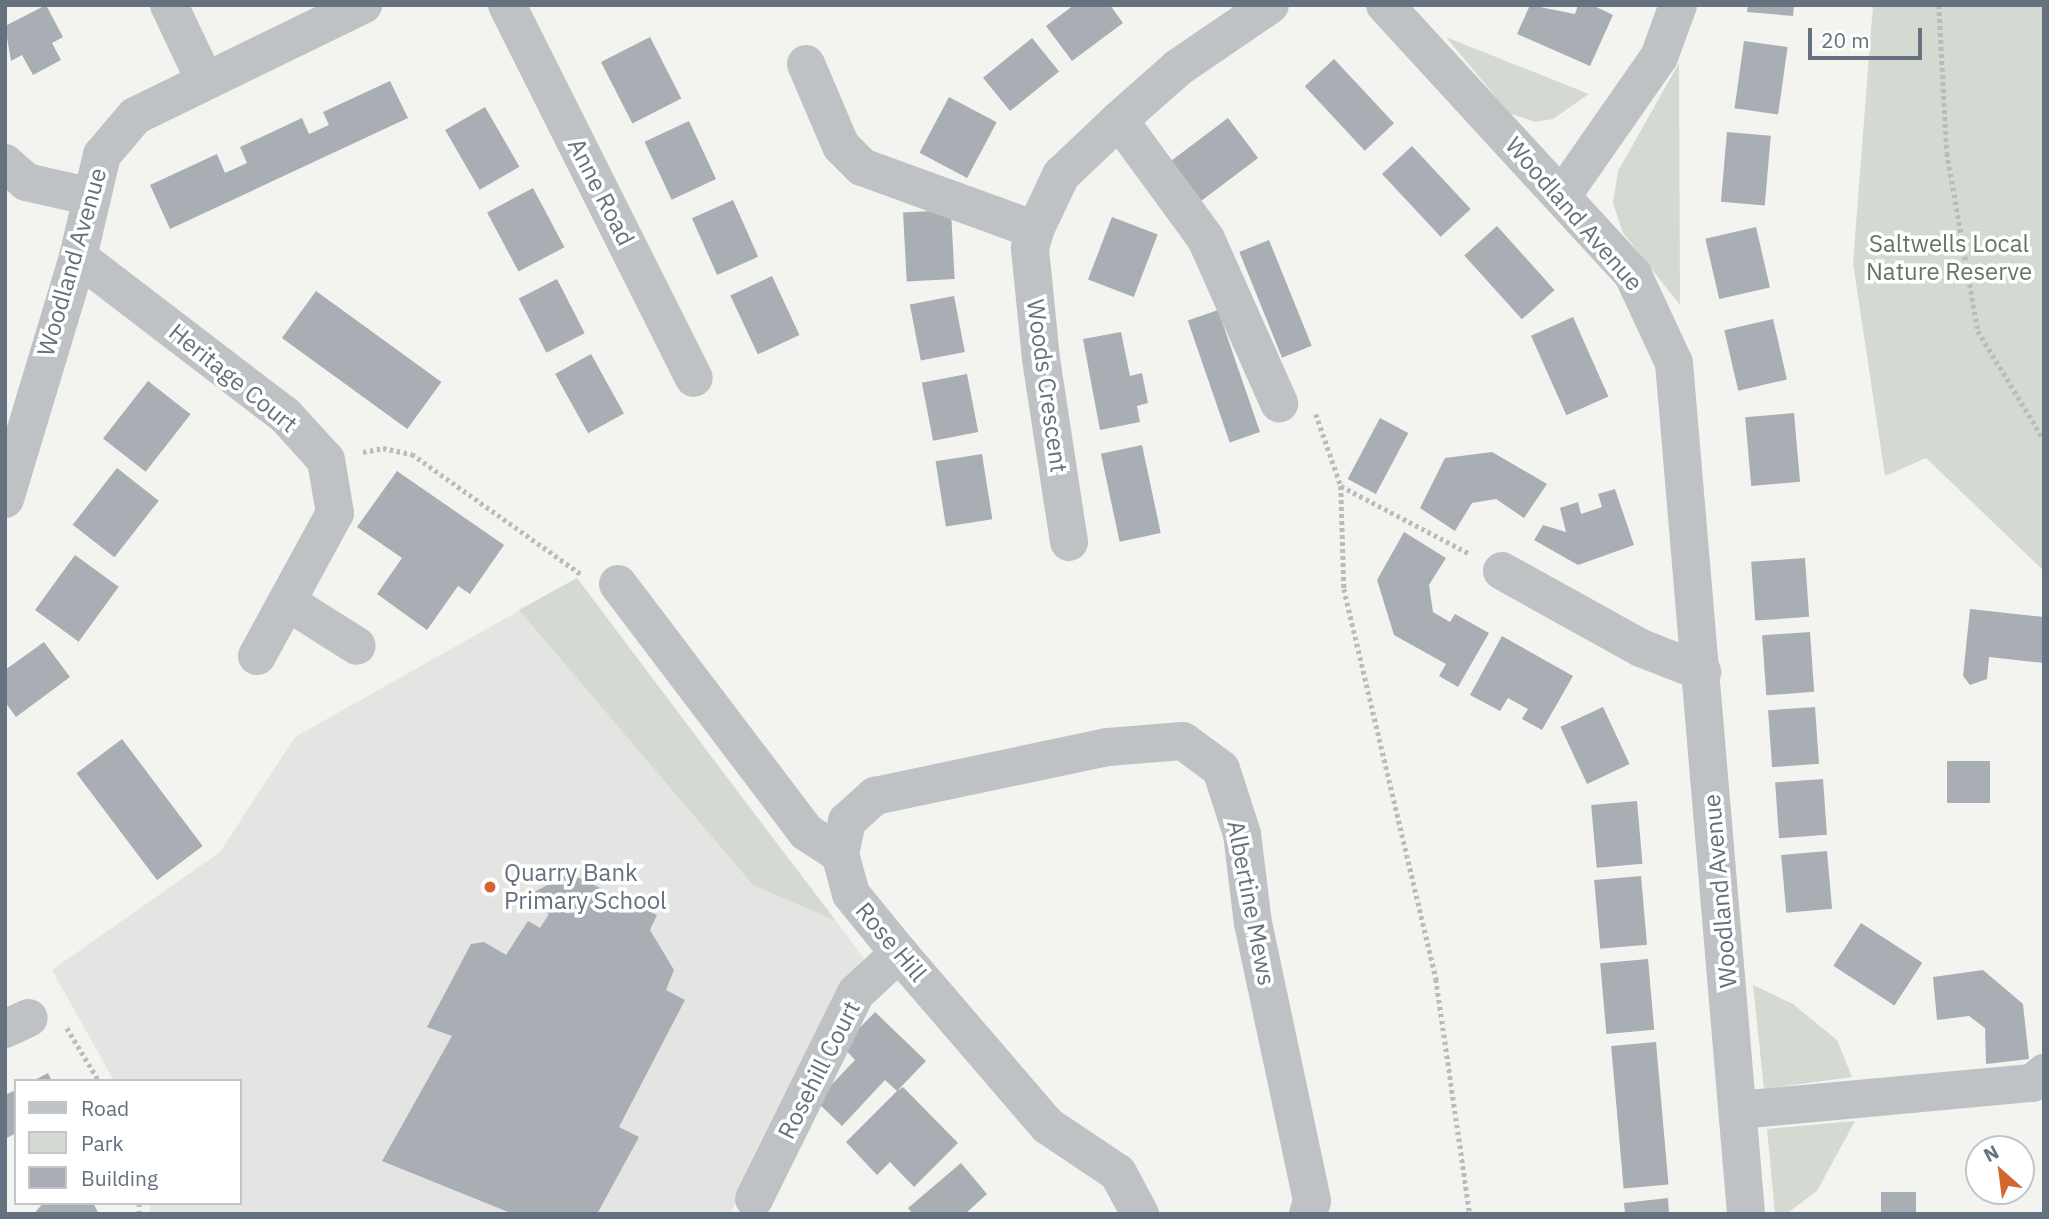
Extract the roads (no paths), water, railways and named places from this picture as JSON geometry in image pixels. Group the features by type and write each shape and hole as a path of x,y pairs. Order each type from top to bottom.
{"street":[{"path":"169,5 204,79"},
{"name":"Woodland Avenue","path":"5,499 78,257 102,155 135,116 204,79 363,5"},
{"name":"Anne Road","path":"507,5 694,378"},
{"name":"Woods Crescent","path":"1069,542 1041,359 1030,248 1035,230 1061,175 1179,67 1270,5"},
{"name":"Woodland Avenue","path":"1385,5 1633,275 1674,363 1746,1214"},
{"path":"1562,196 1659,57 1678,5"},
{"path":"806,64 841,146 862,167 1035,230"},
{"path":"1119,120 1206,239 1279,403"},
{"path":"5,163 26,182 92,197"},
{"name":"Heritage Court","path":"78,257 285,415 326,460 335,513 289,603"},
{"path":"1502,570 1641,648 1702,672"},
{"path":"618,584 806,832 840,854"},
{"path":"257,656 289,603 357,646"},
{"name":"Albertine Mews","path":"840,854 846,821 876,796 1108,747 1183,741 1221,769 1242,834 1253,923 1312,1201 1308,1214"},
{"name":"Rose Hill","path":"840,854 851,894 900,953 1048,1126 1118,1173 1140,1214"},
{"name":"Rosehill Court","path":"754,1199 856,993 900,953"},
{"path":"1739,1110 2032,1083 2044,1073"}],"place":[{"name":"Quarry Bank Primary School","path":"490,887"}],"park label":[{"name":"Saltwells Local Nature Reserve","path":"1949,258"}]}
